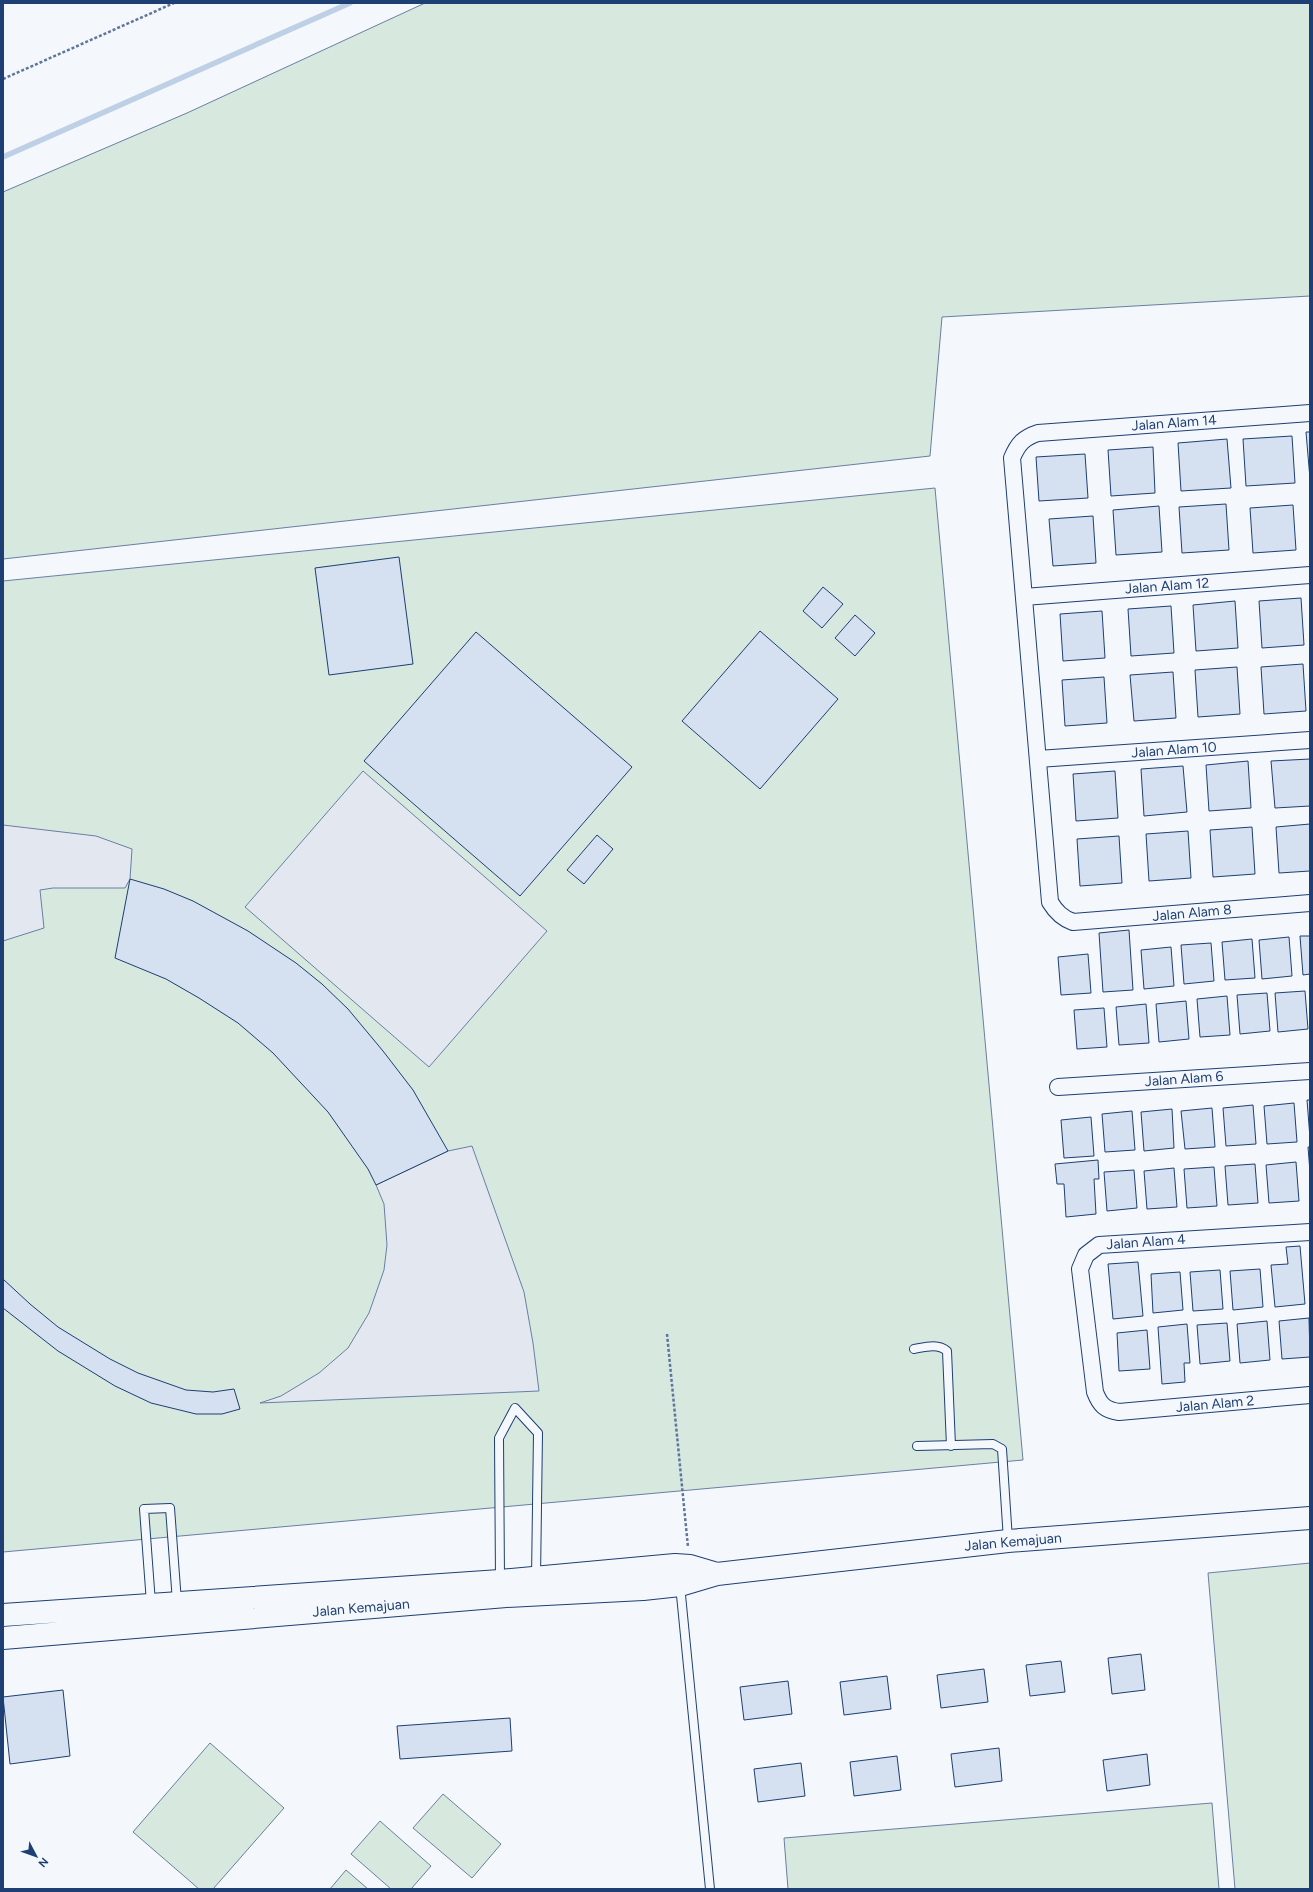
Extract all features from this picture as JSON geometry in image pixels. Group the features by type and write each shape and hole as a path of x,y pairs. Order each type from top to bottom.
{"street":[{"name":"Jalan Alam 14","path":"1024,597 1012,458 1019,444 1026,437 1038,433 1310,413"},
{"name":"Jalan Alam 12","path":"1024,597 1310,576"},
{"path":"1024,597 1038,759"},
{"name":"Jalan Alam 10","path":"1038,759 1310,740"},
{"name":"Jalan Alam 8","path":"1038,759 1050,902 1059,914 1073,922 1310,903"},
{"name":"Jalan Alam 6","path":"1058,1088 1310,1071"},
{"name":"Jalan Alam 4","path":"1119,1412 1103,1407 1098,1402 1095,1392 1080,1269 1086,1255 1100,1245 1310,1232"},
{"name":"Jalan Alam 2","path":"1119,1412 1310,1395"},
{"name":"Jalan Kemajuan","path":"3,1638 153,1615 537,1586 680,1573 717,1574 1008,1541 1310,1518"},
{"name":"Jalan Kemajuan","path":"3,1615 153,1615"}],"lane":[{"path":"914,1349 937,1346 943,1347 947,1351 951,1446"},
{"path":"503,1588 499,1438 515,1408 538,1433 537,1586"},
{"path":"917,1446 993,1444 1002,1449 1008,1541"},
{"path":"153,1615 144,1510 170,1508 178,1613"},
{"path":"680,1573 710,1889"}],"path":[{"path":"3,79 174,3"},
{"path":"667,1334 680,1573"}],"shaded area":[{"path":"425,3 1310,3 1310,296 942,317 930,456 3,559 3,192 187,113"},
{"path":"935,488 1023,1460 3,1552 3,581"},
{"path":"363,771 547,931 429,1067 245,907"},
{"path":"3,825 96,836 132,849 130,879 125,888 53,888 40,890 44,928 3,941"},
{"path":"472,1146 524,1292 533,1343 539,1391 260,1403 281,1396 319,1373 348,1348 369,1313 384,1270 387,1245 384,1204 376,1185 448,1151"},
{"path":"1310,1563 1310,1889 1235,1889 1208,1573"},
{"path":"210,1743 284,1808 213,1889 199,1889 133,1832"},
{"path":"443,1794 501,1844 472,1878 413,1828"},
{"path":"1212,1803 1219,1889 788,1889 784,1838"},
{"path":"380,1821 431,1866 411,1889 391,1889 351,1854"},
{"path":"346,1870 368,1889 330,1889"}],"building":[{"path":"1306,432 1310,432 1310,479"},
{"path":"1292,436 1295,483 1246,486 1243,439"},
{"path":"1227,439 1231,488 1181,491 1178,443"},
{"path":"1153,447 1155,493 1111,496 1108,450"},
{"path":"1085,454 1088,498 1039,501 1036,457"},
{"path":"1226,504 1229,550 1182,553 1179,507"},
{"path":"1293,505 1296,550 1253,553 1250,508"},
{"path":"1159,506 1162,552 1116,555 1113,510"},
{"path":"1093,516 1096,563 1053,566 1049,519"},
{"path":"399,557 413,664 329,675 315,568"},
{"path":"823,587 843,604 822,628 803,611"},
{"path":"1301,598 1304,645 1262,648 1259,601"},
{"path":"1235,601 1238,648 1196,651 1193,605"},
{"path":"1171,606 1174,653 1131,656 1128,609"},
{"path":"1102,611 1105,658 1063,661 1060,614"},
{"path":"855,615 875,633 855,656 835,638"},
{"path":"760,631 838,699 760,789 682,721"},
{"path":"476,632 632,767 520,896 364,761"},
{"path":"1303,664 1306,711 1264,714 1261,667"},
{"path":"1237,667 1240,714 1198,717 1195,670"},
{"path":"1173,672 1176,718 1134,721 1130,675"},
{"path":"1104,677 1107,723 1065,726 1062,680"},
{"path":"1310,759 1310,806 1275,808 1271,761"},
{"path":"1248,761 1251,808 1209,811 1206,765"},
{"path":"1183,766 1187,812 1144,816 1141,769"},
{"path":"1115,771 1118,818 1076,821 1073,774"},
{"path":"1310,824 1310,871 1279,873 1276,827"},
{"path":"1252,827 1255,874 1213,877 1210,830"},
{"path":"1188,831 1191,878 1149,881 1146,834"},
{"path":"597,835 613,849 584,884 567,870"},
{"path":"1119,836 1122,883 1080,886 1077,839"},
{"path":"130,879 164,889 193,901 248,931 296,963 322,984 348,1009 413,1090 448,1151 376,1185 368,1169 328,1112 273,1053 238,1023 199,998 166,979 115,958"},
{"path":"1129,930 1133,990 1103,992 1099,933"},
{"path":"1300,936 1310,936 1310,974 1303,975"},
{"path":"1289,937 1292,976 1262,979 1259,940"},
{"path":"1252,939 1255,978 1225,980 1222,942"},
{"path":"1211,943 1214,981 1184,984 1181,945"},
{"path":"1171,947 1174,986 1144,989 1141,950"},
{"path":"1088,954 1091,993 1061,995 1058,957"},
{"path":"1305,991 1308,1029 1278,1032 1275,993"},
{"path":"1267,993 1270,1031 1240,1034 1237,995"},
{"path":"1227,996 1230,1035 1200,1037 1197,999"},
{"path":"1186,1001 1189,1039 1159,1042 1156,1004"},
{"path":"1146,1004 1149,1043 1119,1045 1116,1007"},
{"path":"1104,1008 1107,1047 1077,1049 1074,1010"},
{"path":"1307,1100 1310,1100 1310,1138"},
{"path":"1294,1103 1297,1142 1267,1144 1264,1106"},
{"path":"1253,1105 1256,1144 1226,1146 1223,1108"},
{"path":"1212,1108 1215,1147 1185,1149 1181,1111"},
{"path":"1172,1109 1174,1148 1144,1151 1141,1112"},
{"path":"1132,1111 1135,1150 1105,1152 1102,1114"},
{"path":"1091,1117 1094,1156 1064,1158 1061,1120"},
{"path":"1308,1147 1310,1147 1310,1172"},
{"path":"1098,1160 1099,1179 1094,1179 1096,1214 1066,1217 1064,1184 1057,1184 1055,1164"},
{"path":"1296,1162 1299,1201 1269,1203 1266,1165"},
{"path":"1255,1164 1258,1203 1228,1205 1225,1166"},
{"path":"1214,1167 1217,1206 1187,1208 1184,1169"},
{"path":"1174,1168 1177,1207 1147,1209 1144,1171"},
{"path":"1134,1170 1137,1208 1107,1211 1104,1172"},
{"path":"1300,1246 1305,1304 1275,1307 1271,1265 1288,1264 1286,1247"},
{"path":"1138,1262 1143,1316 1113,1319 1108,1264"},
{"path":"1260,1269 1263,1307 1233,1310 1230,1271"},
{"path":"1220,1270 1223,1309 1193,1311 1190,1272"},
{"path":"1180,1272 1183,1310 1153,1313 1151,1274"},
{"path":"3,1279 58,1327 110,1359 138,1373 186,1390 213,1392 234,1389 240,1409 222,1414 196,1414 151,1403 115,1386 58,1351 3,1308"},
{"path":"1309,1318 1310,1357 1282,1359 1279,1321"},
{"path":"1267,1321 1270,1360 1240,1363 1237,1324"},
{"path":"1227,1323 1230,1361 1200,1364 1197,1325"},
{"path":"1187,1324 1190,1363 1184,1363 1185,1382 1162,1384 1158,1327"},
{"path":"1147,1330 1150,1369 1119,1371 1117,1333"},
{"path":"1141,1654 1145,1690 1112,1694 1108,1658"},
{"path":"1061,1661 1065,1692 1030,1696 1026,1665"},
{"path":"984,1669 988,1702 941,1708 937,1675"},
{"path":"887,1676 891,1709 844,1715 840,1682"},
{"path":"788,1681 792,1714 744,1720 740,1687"},
{"path":"63,1690 70,1756 10,1764 3,1697"},
{"path":"510,1718 512,1751 400,1759 397,1726"},
{"path":"999,1748 1002,1781 955,1787 951,1754"},
{"path":"1147,1754 1150,1785 1107,1791 1103,1760"},
{"path":"897,1756 901,1790 854,1796 850,1762"},
{"path":"801,1763 805,1796 758,1802 754,1769"}],"waterway":[{"path":"3,157 350,3"}]}
